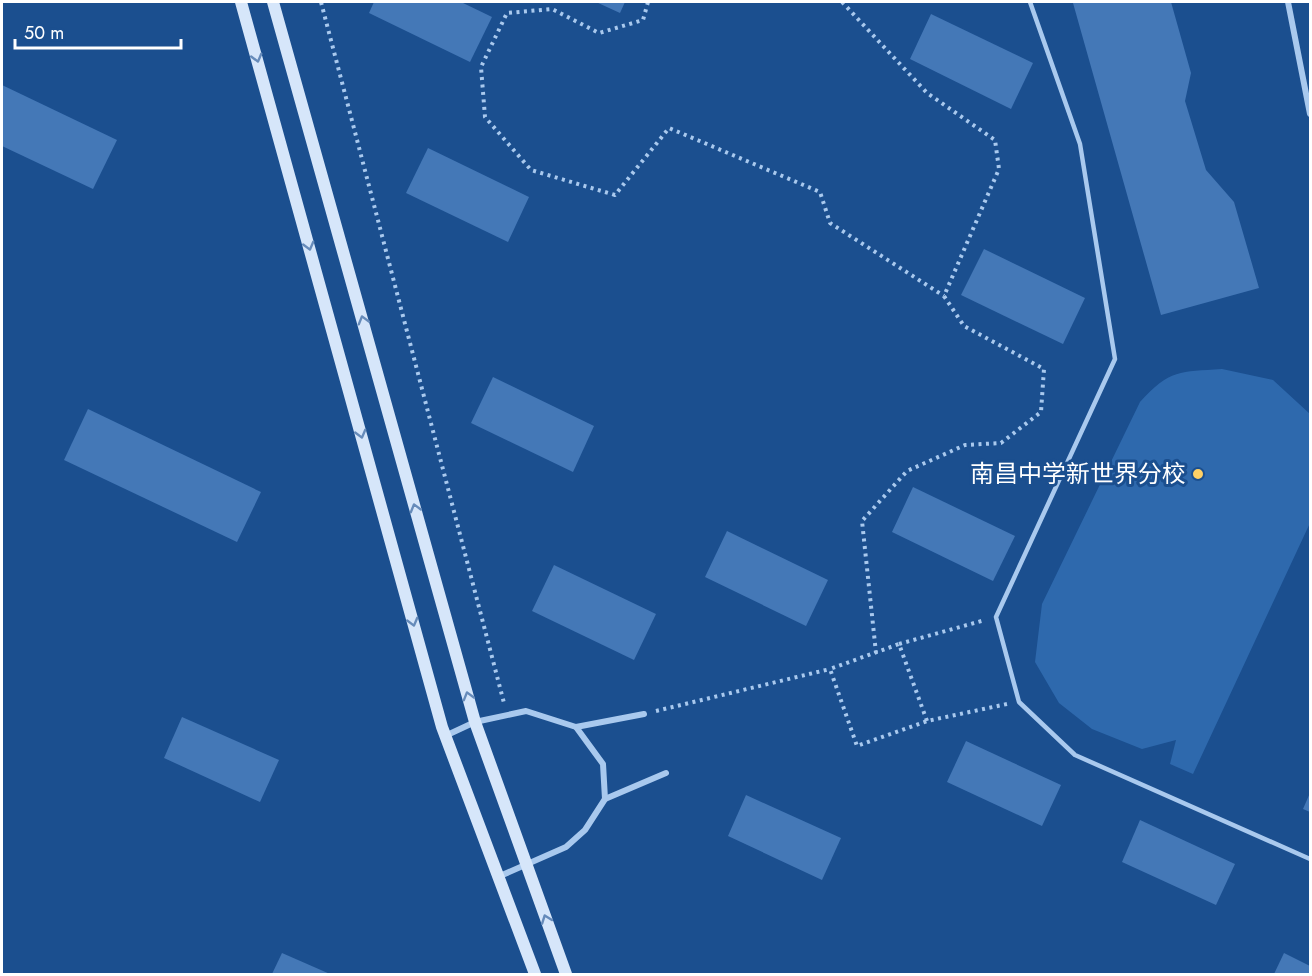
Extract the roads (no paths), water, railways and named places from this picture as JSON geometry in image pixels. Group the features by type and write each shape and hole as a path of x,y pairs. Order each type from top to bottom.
{"main road":[{"path":"241,2 445,736 500,876 535,975"},
{"path":"273,2 475,722 566,975"}],"street":[{"path":"1288,2 1311,114"},
{"path":"445,736 475,722 526,711 576,727 644,714"},
{"path":"500,876 566,847 585,830 604,799 603,764 576,727"},
{"path":"604,799 666,773"}],"lane":[{"path":"1030,2 1080,144 1115,359 996,616 1019,702 1075,755 1311,859"}],"place":[{"name":"南昌中学新世界分校","path":"1198,474"}]}
